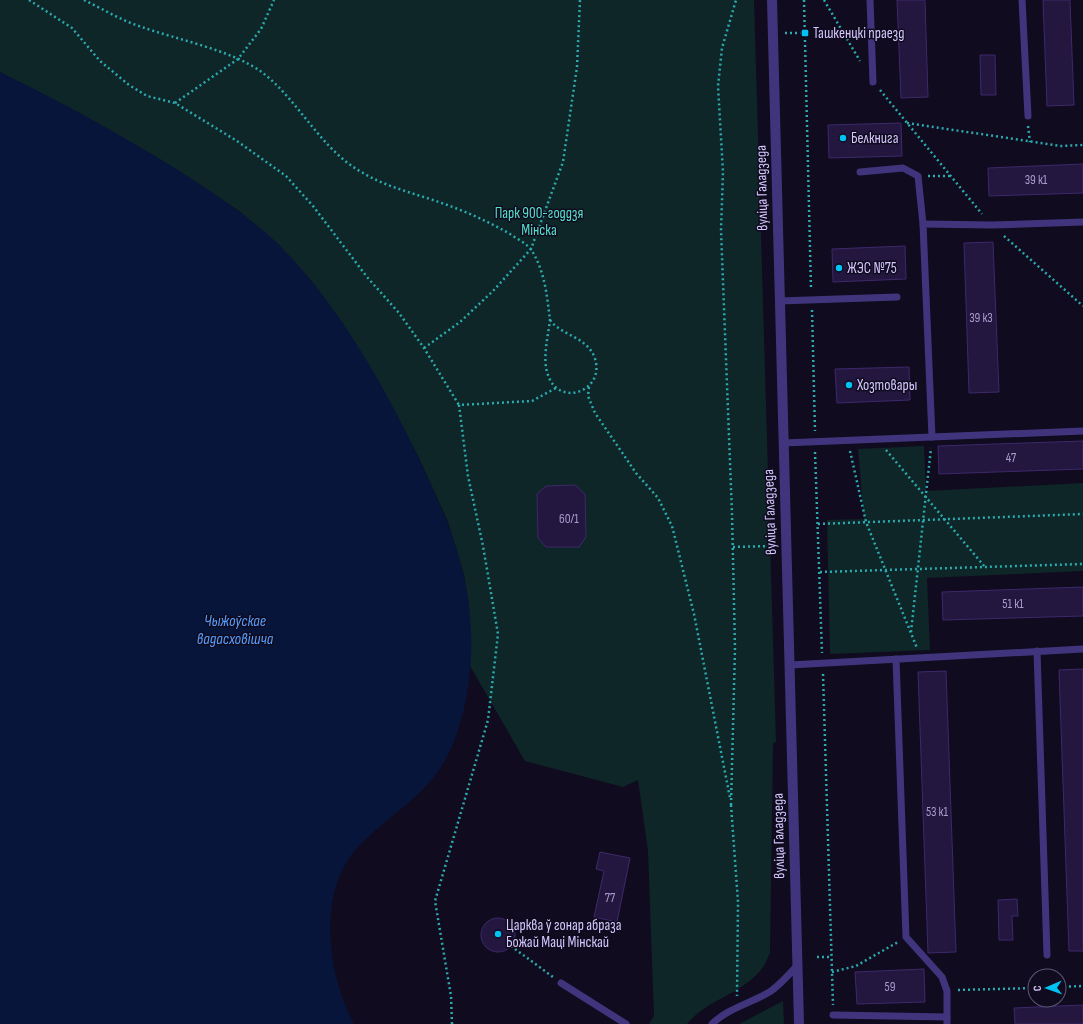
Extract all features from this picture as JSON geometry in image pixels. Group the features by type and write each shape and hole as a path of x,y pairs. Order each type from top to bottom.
{"street":[{"name":"вуліца Галадзеда","path":"772,0 799,1024"}],"lane":[{"path":"870,0 873,82"},
{"path":"1022,0 1028,116"},
{"path":"860,172 903,168 918,176 923,224 932,437"},
{"path":"923,224 992,225 1083,222"},
{"path":"779,301 897,297"},
{"path":"783,442 1083,431"},
{"path":"790,665 1083,649"},
{"path":"1037,651 1047,955"},
{"path":"833,1015 947,1020 947,991 942,977 906,937 896,659"},
{"path":"712,1024 719,1017 770,991 786,979 798,965"},
{"path":"561,983 626,1024"}],"path":[{"path":"29,0 72,28 100,61 129,85 147,96 175,103 237,141 286,176 314,206 367,277 399,313 424,348 458,405 468,476 483,546 498,634 488,720 435,901 451,996 452,1024"},
{"path":"84,0 140,27 238,59 263,73 294,103 336,152 362,173 379,182 469,214 496,226 531,249 541,268 546,285 550,320 546,366 551,382 556,388 568,393 589,387"},
{"path":"175,103 238,59 261,29 274,0"},
{"path":"424,348 466,317 493,291 531,249 563,162 577,67 580,0"},
{"path":"731,805 736,648 721,230 723,172 718,86 722,48 736,0"},
{"path":"804,0 815,442 833,1015"},
{"path":"824,0 862,63"},
{"path":"773,33 805,32"},
{"path":"873,82 992,225 1083,306"},
{"path":"1028,116 1030,142"},
{"path":"907,123 1061,146 1083,145"},
{"path":"918,176 951,176"},
{"path":"550,320 555,327 572,335 589,348 596,365 593,380 589,387 588,396 595,414 636,472 658,498 672,526 694,614 725,766 731,805 738,902 737,999"},
{"path":"458,405 532,402 556,388"},
{"path":"911,633 932,437"},
{"path":"878,439 985,567"},
{"path":"847,440 866,522 921,658"},
{"path":"818,524 1083,514"},
{"path":"733,547 770,546"},
{"path":"820,572 1083,564"},
{"path":"832,972 856,966 906,937"},
{"path":"511,946 561,983"},
{"path":"817,957 831,957"},
{"path":"1067,987 1083,986"},
{"path":"947,991 1027,988"}],"green space":[{"name":"Парк 900-годдзя Мінска","path":"0,0 754,0 776,742 773,743 770,953 763,967 746,984 705,1008 695,1015 687,1024 649,1024 654,1016 648,851 638,780 623,787 525,761 470,666 469,606 464,575 448,522 419,458 370,367 341,322 313,283 279,245 239,211 153,155 0,72"},
{"path":"924,446 926,491 1083,483 1083,571 927,578 930,650 830,654 827,520 864,519 858,449"},
{"path":"783,1001 784,1024 739,1024"}],"water":[{"name":"Чыжоўскае вадасховішча","path":"0,72 92,120 181,172 244,215 279,245 302,269 324,296 364,356 415,450 449,527 458,552 468,596 471,656 467,695 457,733 449,753 439,770 416,797 359,846 345,864 336,885 331,908 330,933 332,957 337,981 354,1024 0,1024"}],"building":[{"path":"897,0 925,0 928,97 901,98"},
{"path":"1043,0 1070,0 1074,105 1047,106"},
{"path":"980,55 995,55 996,95 981,95"},
{"path":"901,123 902,156 829,158 828,125"},
{"path":"1083,164 1083,193 989,196 988,168"},
{"path":"993,242 999,392 969,393 964,243"},
{"path":"905,246 906,279 833,282 832,249"},
{"path":"909,367 910,400 837,403 835,369"},
{"path":"1083,441 1083,469 939,474 938,446"},
{"path":"575,485 585,494 586,537 579,547 546,547 538,538 537,494 546,486"},
{"path":"1083,587 1083,616 943,620 942,592"},
{"path":"1083,669 1083,951 1069,951 1059,670"},
{"path":"946,671 956,952 928,953 918,672"},
{"path":"600,852 630,858 617,922 594,917 604,871 596,869"},
{"path":"1017,899 1018,916 1012,916 1013,940 999,940 998,900"},
{"name":"Царква ў гонар абраза Божай Маці Мінскай","path":"495,918 501,918 505,919 512,925 515,935 514,942 508,949 501,952 495,952 491,951 484,945 481,938 481,932 482,928 488,921"},
{"path":"924,969 925,1002 857,1004 855,972"},
{"path":"1083,1005 1083,1024 1015,1024 1014,1008 1067,1008 1067,1006"}],"place":[{"name":"Ташкенцкі праезд","path":"805,33"},
{"name":"Белкнига","path":"843,138"},
{"name":"ЖЭС №75","path":"839,268"},
{"name":"Хозтовары","path":"849,385"},
{"name":"Царква ў гонар абраза Божай Маці Мінскай","path":"498,934"}]}
